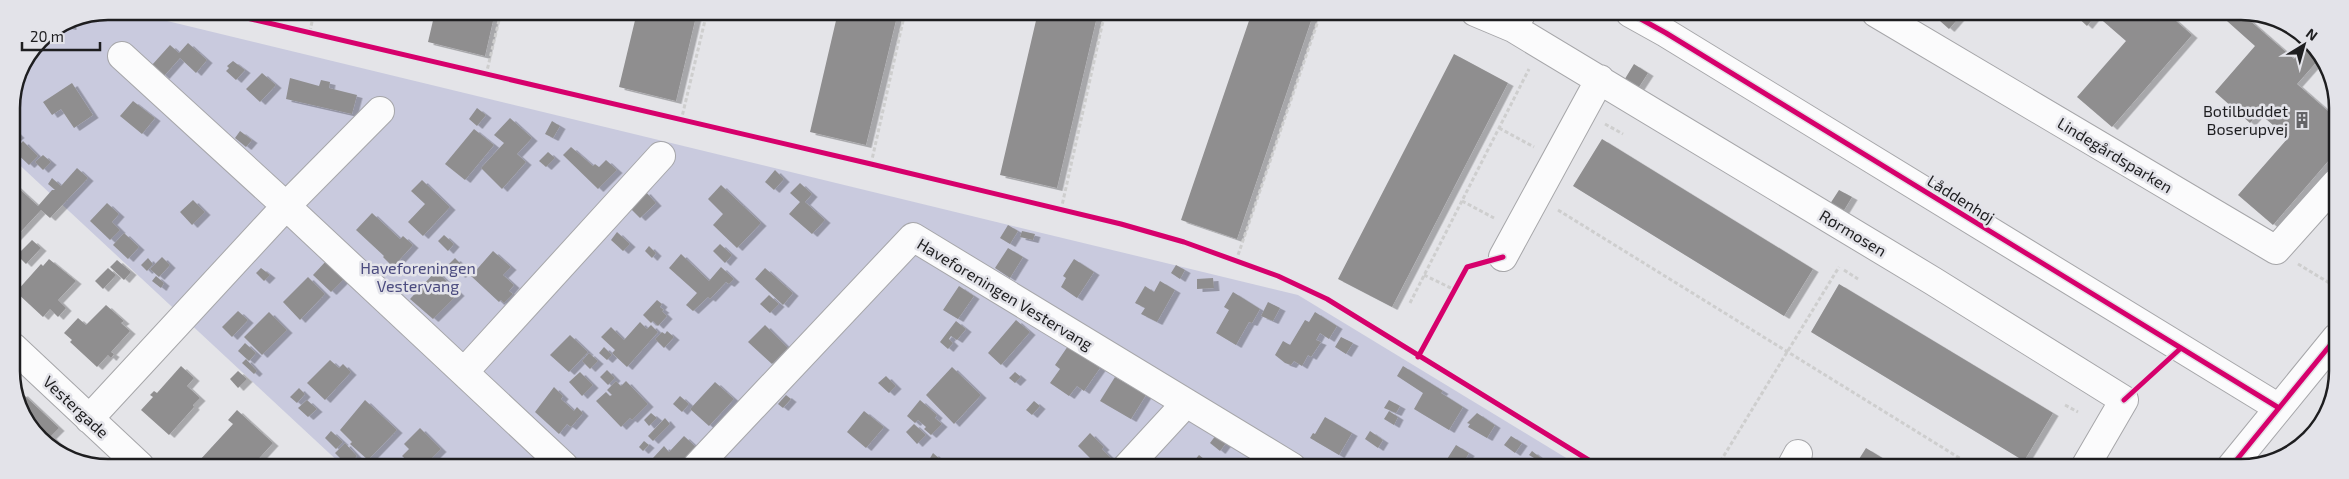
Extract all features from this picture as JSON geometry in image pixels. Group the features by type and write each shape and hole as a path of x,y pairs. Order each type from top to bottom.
{"street":[{"name":"Rørmosen","path":"1518,20 1542,45 1933,281 2124,400 2090,459"},
{"name":"Låddenhøj","path":"1644,20 2279,408"},
{"name":"Lindegårdsparken","path":"1888,20 2276,250"},
{"path":"122,56 286,206 557,459"},
{"path":"1503,257 1600,79"},
{"path":"89,419 286,206 380,111"},
{"path":"464,372 661,156"},
{"path":"2276,250 2329,191"},
{"name":"Haveforeningen Vestervang","path":"704,459 913,237 1279,459"},
{"path":"2237,459 2329,347"},
{"name":"Vestergade","path":"20,354 132,459"},
{"path":"1134,459 1186,403"}],"path":[{"path":"310,32 312,20"},
{"path":"486,75 498,20"},
{"path":"681,121 705,20"},
{"path":"870,164 903,20"},
{"path":"1061,210 1103,20"},
{"path":"1236,262 1318,20"},
{"path":"301,30 319,35"},
{"path":"1410,303 1542,45"},
{"path":"476,73 495,78"},
{"path":"672,119 690,123"},
{"path":"1604,123 1622,134"},
{"path":"1499,128 1557,159"},
{"path":"861,162 880,167"},
{"path":"1536,197 1961,459"},
{"path":"1462,201 1518,230"},
{"path":"1052,208 1070,212"},
{"path":"2276,250 2329,283"},
{"path":"1227,258 1244,264"},
{"path":"1722,459 1839,267"},
{"path":"1844,270 1858,278"},
{"path":"1424,275 1455,290"},
{"path":"1450,298 1459,282"},
{"path":"2066,405 2078,412"}],"green space":[{"name":"Haveforeningen Vestervang","path":"163,20 1298,295 1568,459 335,459 20,165 20,108 23,85 35,59 54,38 69,29 96,21"}],"building":[{"path":"433,20 493,20 485,56 428,42"},
{"path":"635,20 695,20 676,101 619,87"},
{"path":"836,20 896,20 866,145 810,132"},
{"path":"1036,20 1096,20 1057,188 1000,175"},
{"path":"1249,20 1311,20 1237,239 1181,220"},
{"path":"1939,20 1957,20 1949,29"},
{"path":"2081,20 2092,20 2087,26"},
{"path":"2102,20 2175,20 2192,35 2112,127 2077,97 2126,41"},
{"name":"Botilbuddet Boserupvej","path":"2226,20 2250,21 2294,59 2304,47 2316,62 2297,84 2329,112 2329,160 2273,225 2238,195 2288,138 2259,113 2250,123 2215,92 2255,46"},
{"path":"188,43 207,60 196,73 180,58 164,76 152,65 170,45 179,53"},
{"path":"1454,54 1508,83 1392,307 1338,279"},
{"path":"233,61 245,70 236,80 226,71 229,68 227,66"},
{"path":"1634,64 1648,73 1637,90 1623,82"},
{"path":"262,73 276,85 260,102 246,89"},
{"path":"290,78 319,86 321,80 330,82 329,88 357,95 352,114 286,99"},
{"path":"72,83 93,115 74,128 61,109 52,115 43,102"},
{"path":"133,101 155,118 142,134 120,116"},
{"path":"477,108 486,115 477,126 469,119"},
{"path":"510,118 532,138 517,154 526,162 502,189 481,168 504,143 494,135"},
{"path":"552,121 560,126 553,138 545,134"},
{"path":"474,129 494,145 465,180 445,164"},
{"path":"240,131 252,140 246,147 235,138"},
{"path":"1602,139 1813,269 1784,316 1573,186"},
{"path":"23,141 38,156 29,165 20,157 20,144"},
{"path":"571,147 593,166 595,164 599,167 606,160 617,170 598,189 563,155"},
{"path":"548,152 555,158 546,167 539,161"},
{"path":"43,155 51,162 43,170 35,162"},
{"path":"77,168 88,178 50,218 41,210 20,232 20,190 38,206 52,190 55,190 48,184 52,178 61,186"},
{"path":"775,170 784,179 774,190 765,182"},
{"path":"422,180 450,207 423,236 408,222 425,204 411,191"},
{"path":"800,183 812,194 805,202 825,220 812,234 789,214 800,202 790,193"},
{"path":"721,185 761,223 737,248 713,225 723,214 708,199"},
{"path":"1839,190 1852,197 1841,215 1828,207"},
{"path":"645,191 656,203 640,218 629,207"},
{"path":"193,200 205,212 192,225 180,212"},
{"path":"107,203 119,214 112,222 120,230 110,240 90,221"},
{"path":"372,213 400,239 403,236 413,245 393,267 356,230"},
{"path":"1008,225 1018,231 1010,244 1000,238"},
{"path":"1022,231 1035,234 1033,240 1020,237"},
{"path":"617,232 630,244 623,251 611,240"},
{"path":"124,233 139,247 128,259 113,245"},
{"path":"444,235 454,244 448,251 438,241"},
{"path":"32,240 41,248 26,264 20,258 20,252"},
{"path":"720,244 732,255 725,263 713,251"},
{"path":"649,246 656,253 652,258 645,251"},
{"path":"1008,248 1023,257 1010,278 995,268"},
{"path":"493,251 511,267 503,275 514,285 509,291 513,294 504,303 501,300 499,302 471,276"},
{"path":"681,254 709,281 721,267 734,279 729,284 726,282 710,299 708,297 693,311 686,305 697,293 669,268"},
{"path":"162,257 170,265 159,277 150,269"},
{"path":"148,258 153,264 147,271 141,265"},
{"path":"455,258 466,269 460,275 449,264"},
{"path":"49,259 76,281 58,300 66,308 58,317 50,309 43,317 20,296 20,288 41,264 43,266"},
{"path":"1074,259 1094,272 1077,298 1061,287 1066,278 1063,276"},
{"path":"117,260 131,272 124,280 110,267"},
{"path":"327,260 345,278 331,292 313,275"},
{"path":"1176,265 1185,270 1180,279 1171,273"},
{"path":"108,268 116,275 103,289 95,281"},
{"path":"261,268 270,275 264,281 256,273"},
{"path":"765,268 793,293 783,305 755,279"},
{"path":"436,271 459,293 433,319 410,299"},
{"path":"156,276 164,283 161,288 152,281"},
{"path":"308,277 325,294 300,320 283,302"},
{"path":"1213,278 1214,288 1197,289 1197,279"},
{"path":"1160,281 1175,290 1157,322 1141,314 1145,308 1135,303 1145,286 1154,292"},
{"path":"1839,284 2053,413 2025,459 2021,459 1811,332"},
{"path":"959,286 974,296 958,319 943,310"},
{"path":"1233,292 1260,309 1252,323 1249,322 1236,345 1216,333 1229,310 1224,307"},
{"path":"769,295 779,304 770,313 760,304"},
{"path":"657,300 662,304 660,307 667,316 658,326 653,321 651,323 643,315"},
{"path":"1268,302 1280,308 1273,321 1261,316"},
{"path":"106,305 124,321 121,323 130,331 111,352 114,354 111,358 108,355 97,367 70,342 72,340 64,333 78,318 86,325"},
{"path":"238,311 248,320 232,337 222,327"},
{"path":"269,312 287,330 262,355 244,337"},
{"path":"1315,312 1337,326 1329,339 1320,333 1316,340 1321,342 1311,357 1308,355 1302,366 1294,361 1291,365 1285,363 1275,355 1283,341 1290,345 1305,320 1309,322"},
{"path":"1016,320 1030,332 1001,365 988,353"},
{"path":"956,321 966,329 957,340 951,336 949,339 953,343 948,349 940,342"},
{"path":"640,322 647,329 651,325 658,332 627,367 612,353 615,350 601,337 611,327 624,340"},
{"path":"765,325 788,348 772,364 748,342"},
{"path":"667,331 674,337 664,348 655,339 662,332 665,334"},
{"path":"570,335 588,352 569,372 550,355"},
{"path":"1341,337 1353,343 1346,354 1335,347"},
{"path":"245,343 256,353 249,361 238,351"},
{"path":"1068,346 1100,368 1084,391 1077,386 1069,396 1050,383 1060,369 1055,365"},
{"path":"604,347 612,355 607,360 599,353"},
{"path":"589,353 598,361 590,369 582,361"},
{"path":"246,359 257,371 254,374 242,363"},
{"path":"330,360 339,368 343,364 351,372 325,400 307,383"},
{"path":"181,366 194,378 187,386 200,398 169,435 141,410 153,397 150,395 154,391 157,393"},
{"path":"1403,366 1443,391 1441,393 1463,407 1449,430 1414,409 1423,393 1397,376"},
{"path":"952,367 981,395 954,424 926,395"},
{"path":"607,370 615,378 608,385 600,377"},
{"path":"238,371 247,379 238,388 230,379"},
{"path":"580,372 593,385 582,396 569,382"},
{"path":"1015,372 1021,377 1015,383 1009,378"},
{"path":"886,376 896,386 889,393 878,383"},
{"path":"1115,377 1146,395 1131,419 1100,401"},
{"path":"616,381 621,386 626,381 648,404 632,420 630,418 621,427 596,401 606,392 610,396 612,395 607,390"},
{"path":"715,382 734,399 709,426 690,409"},
{"path":"554,387 563,396 561,399 574,411 577,407 583,413 571,427 567,424 559,434 535,412"},
{"path":"299,388 305,394 297,403 290,397"},
{"path":"24,395 59,428 51,436 59,444 38,425 29,410"},
{"path":"786,395 791,399 783,408 778,404"},
{"path":"680,396 689,404 682,412 673,404"},
{"path":"307,400 317,409 308,417 298,408"},
{"path":"365,400 397,430 367,459 350,444 352,442 340,430"},
{"path":"920,400 937,415 935,418 942,424 931,435 918,420 915,423 907,416"},
{"path":"1389,400 1400,406 1396,413 1384,408"},
{"path":"1034,401 1040,406 1032,415 1026,410"},
{"path":"237,410 273,443 258,459 201,459 233,424 228,420"},
{"path":"864,411 884,427 866,448 847,432"},
{"path":"1389,411 1398,417 1394,425 1384,419"},
{"path":"651,413 657,418 649,426 644,420"},
{"path":"1477,413 1495,425 1487,438 1468,427 1470,424 1467,423"},
{"path":"1325,417 1352,433 1339,455 1310,438 1313,433 1315,434"},
{"path":"665,418 670,424 653,441 648,436"},
{"path":"914,424 926,435 917,444 906,432"},
{"path":"420,428 441,449 431,459 405,459 402,456 409,449 404,444"},
{"path":"331,431 343,442 336,449 325,438"},
{"path":"1370,431 1383,440 1378,448 1365,439"},
{"path":"1090,433 1104,447 1102,449 1112,459 1091,459 1078,446"},
{"path":"1216,435 1226,443 1220,451 1210,443"},
{"path":"684,436 697,448 692,459 653,458 664,446 669,452"},
{"path":"1511,436 1522,443 1515,453 1504,445"},
{"path":"644,441 649,445 643,451 639,447"},
{"path":"345,443 357,456 354,459 341,459 335,453"},
{"path":"1456,445 1469,453 1466,459 1447,459"},
{"path":"1866,448 1884,459 1859,459"},
{"path":"1532,451 1541,458 1536,459 1529,455"},
{"path":"933,453 940,459 930,459"},
{"path":"1199,455 1204,459 1196,459"}],"cycle path":[{"path":"255,20 871,164 1121,224 1184,242 1278,276 1327,299 1587,459"},
{"path":"1643,20 2279,408"},
{"path":"1418,357 1467,267 1503,257"},
{"path":"2237,459 2329,347"},
{"path":"2124,400 2181,348"}],"place":[{"name":"Botilbuddet Boserupvej","path":"2302,120"}]}
